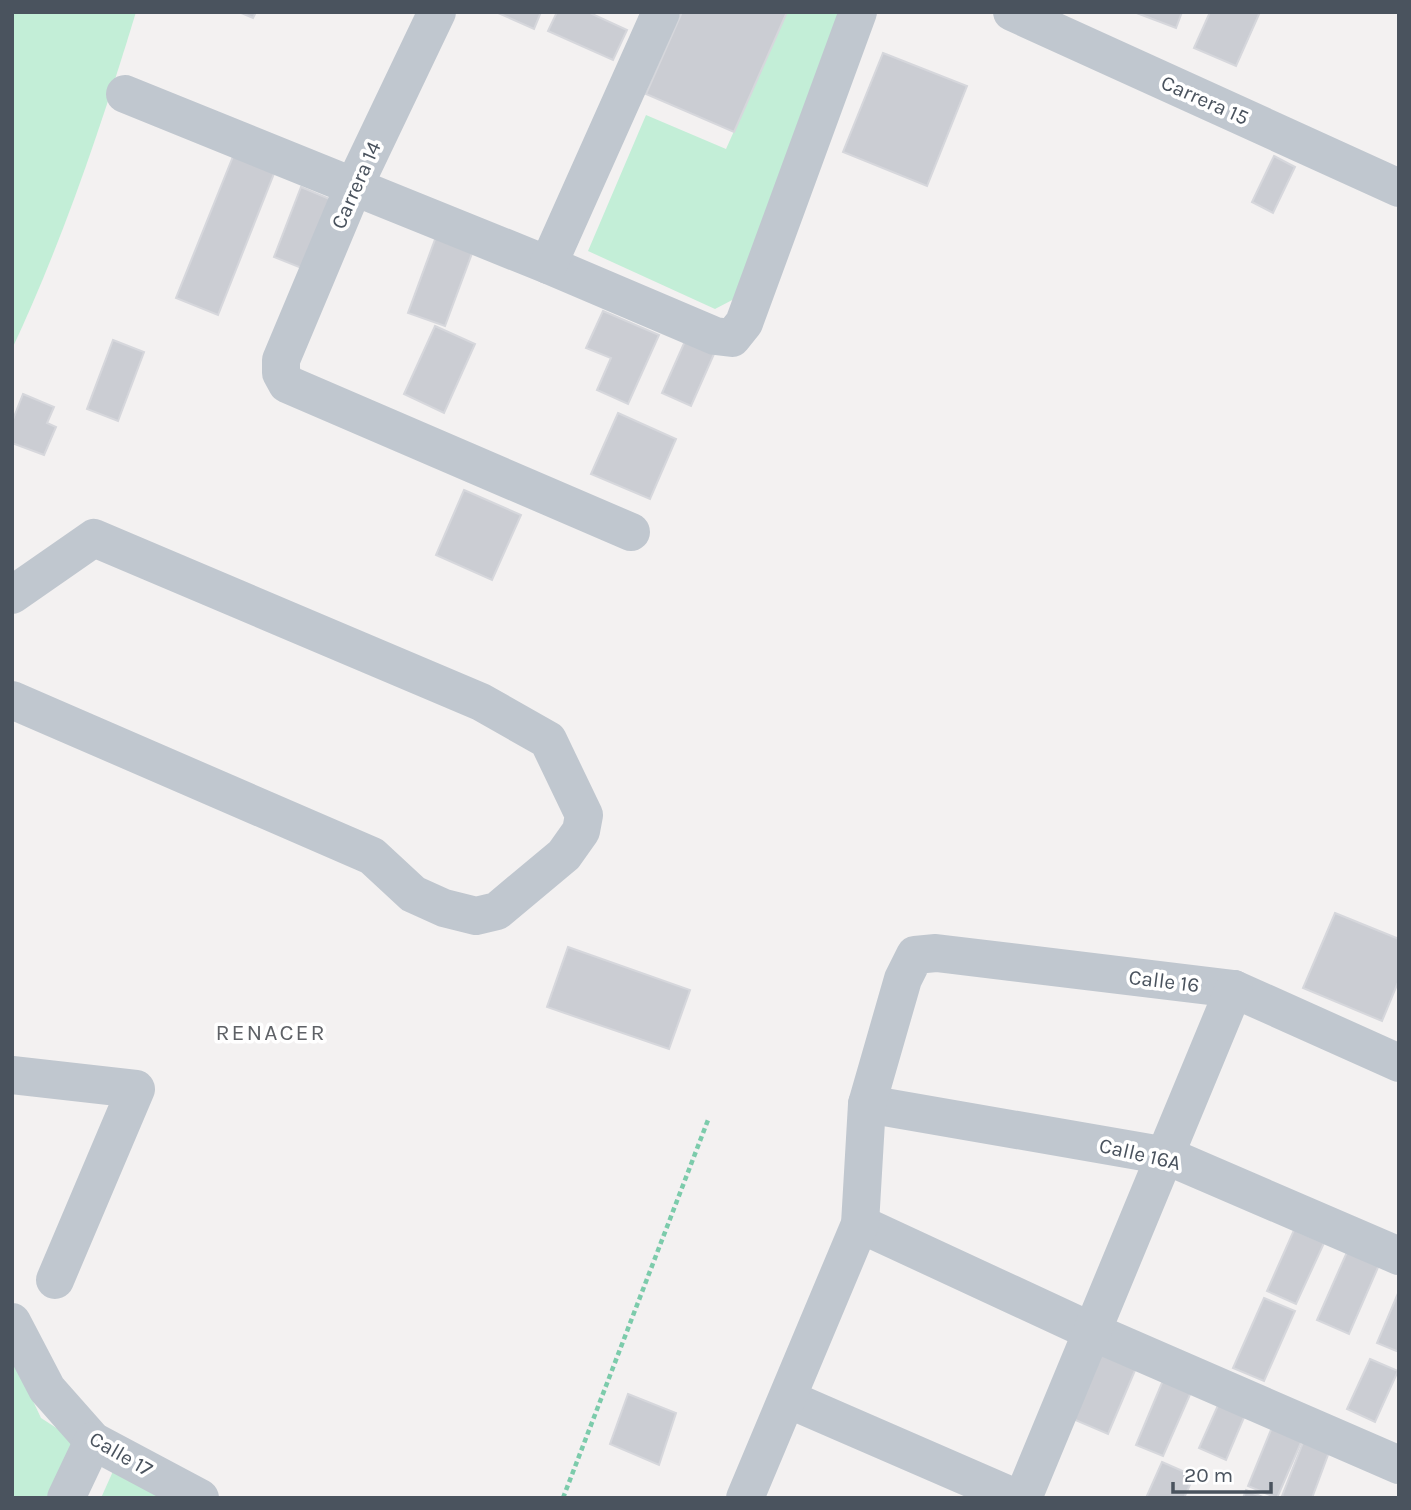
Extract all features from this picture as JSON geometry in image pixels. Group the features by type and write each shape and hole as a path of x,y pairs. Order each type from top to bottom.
{"street":[{"name":"Carrera 14","path":"437,12 354,186 281,360 281,373 287,384 631,532"},
{"path":"548,265 661,12"},
{"path":"125,94 548,265 715,336 733,338 744,323 858,12"},
{"name":"Carrera 15","path":"1016,13 1399,188"},
{"path":"12,595 94,538 481,702 548,740 584,815 581,831 564,855 497,911 476,916 444,908 413,894 372,856 12,700"},
{"name":"Calle 16","path":"867,1104 903,979 915,955 936,953 1234,989 1399,1063"},
{"path":"1023,1498 1234,989"},
{"path":"12,1075 136,1089 55,1280"},
{"path":"745,1498 860,1224 867,1104"},
{"name":"Calle 16A","path":"867,1104 1167,1156 1399,1256"},
{"path":"860,1224 1093,1332 1399,1465"},
{"name":"Calle 17","path":"12,1322 47,1389 93,1441 201,1498"},
{"path":"788,1399 1016,1498"},
{"path":"66,1498 93,1441"}],"path":[{"path":"563,1498 708,1120"}],"green space":[{"path":"12,12 136,12 80,183 48,267 12,349"},
{"path":"787,12 848,12 738,297 715,309 588,251 646,115 726,149"},
{"path":"12,1356 41,1418 75,1440 48,1498 12,1498"},
{"path":"114,1469 172,1498 101,1498"}],"building":[{"path":"239,12 256,12 253,18"},
{"path":"496,12 541,12 534,29"},
{"path":"557,12 588,12 627,30 613,60 548,31"},
{"path":"682,12 787,12 734,132 646,94"},
{"path":"1134,12 1182,12 1176,28"},
{"path":"1210,12 1260,12 1236,66 1194,48"},
{"path":"883,53 967,86 927,186 843,152"},
{"path":"234,154 275,171 218,315 176,298"},
{"path":"1274,156 1295,167 1273,213 1252,202"},
{"path":"301,187 332,200 304,269 274,257"},
{"path":"437,234 474,248 445,326 408,313"},
{"path":"603,311 659,335 628,404 597,390 611,358 586,348"},
{"path":"435,326 475,344 444,413 404,394"},
{"path":"113,340 144,352 118,421 87,409"},
{"path":"685,341 714,354 691,406 662,393"},
{"path":"23,394 54,407 47,423 56,427 44,455 12,443 12,422"},
{"path":"618,413 676,439 650,499 591,474"},
{"path":"464,490 521,515 492,580 436,555"},
{"path":"1335,913 1399,939 1399,980 1382,1021 1303,988"},
{"path":"568,947 690,990 669,1049 547,1007"},
{"path":"1294,1230 1324,1243 1296,1304 1267,1291"},
{"path":"1347,1252 1379,1265 1349,1334 1317,1320"},
{"path":"1399,1291 1399,1352 1377,1343"},
{"path":"1264,1298 1295,1311 1264,1381 1233,1368"},
{"path":"1100,1354 1136,1368 1108,1434 1073,1419"},
{"path":"1370,1359 1398,1371 1375,1422 1347,1409"},
{"path":"1164,1378 1192,1390 1163,1456 1136,1445"},
{"path":"628,1394 676,1413 659,1465 610,1444"},
{"path":"1219,1403 1245,1415 1226,1460 1199,1448"},
{"path":"1273,1425 1303,1438 1277,1498 1248,1486"},
{"path":"1306,1435 1332,1444 1312,1498 1286,1498 1282,1496"},
{"path":"1162,1462 1194,1476 1184,1498 1146,1498"},
{"path":"1246,1490 1265,1498 1243,1498"}],"district":[{"name":"RENACER","path":"271,1032"}]}
